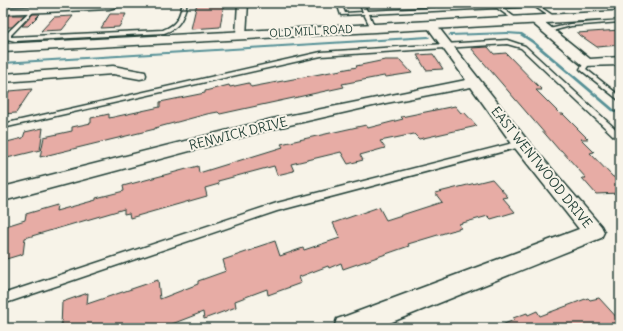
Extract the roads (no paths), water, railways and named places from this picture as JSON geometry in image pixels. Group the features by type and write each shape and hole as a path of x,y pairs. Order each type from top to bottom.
{"street":[{"path":"3,11 32,10 63,6 109,6 121,3"},
{"path":"241,35 243,3"},
{"name":"OLD MILL ROAD","path":"3,48 534,19 550,24 620,15"},
{"path":"550,24 587,63 620,61"},
{"name":"EAST WENTWOOD DRIVE","path":"346,328 594,232 521,144 431,25"},
{"path":"3,78 113,70 140,75"},
{"name":"RENWICK DRIVE","path":"3,194 272,124 386,99 475,82"}],"lane":[{"path":"32,10 8,35 10,38 15,39 164,31 174,28 179,22 185,3"},
{"path":"338,3 343,14 387,9 566,3"},
{"path":"361,3 373,28"},
{"path":"534,4 550,24 571,25 620,21"},
{"path":"496,5 515,20"},
{"path":"3,126 321,54 507,42 523,47 620,137"},
{"path":"587,63 583,69 620,99"},
{"path":"3,299 277,208 521,144"}],"waterway":[{"path":"450,35 521,34 533,42 613,110 620,114"},
{"path":"3,63 428,37"}]}
